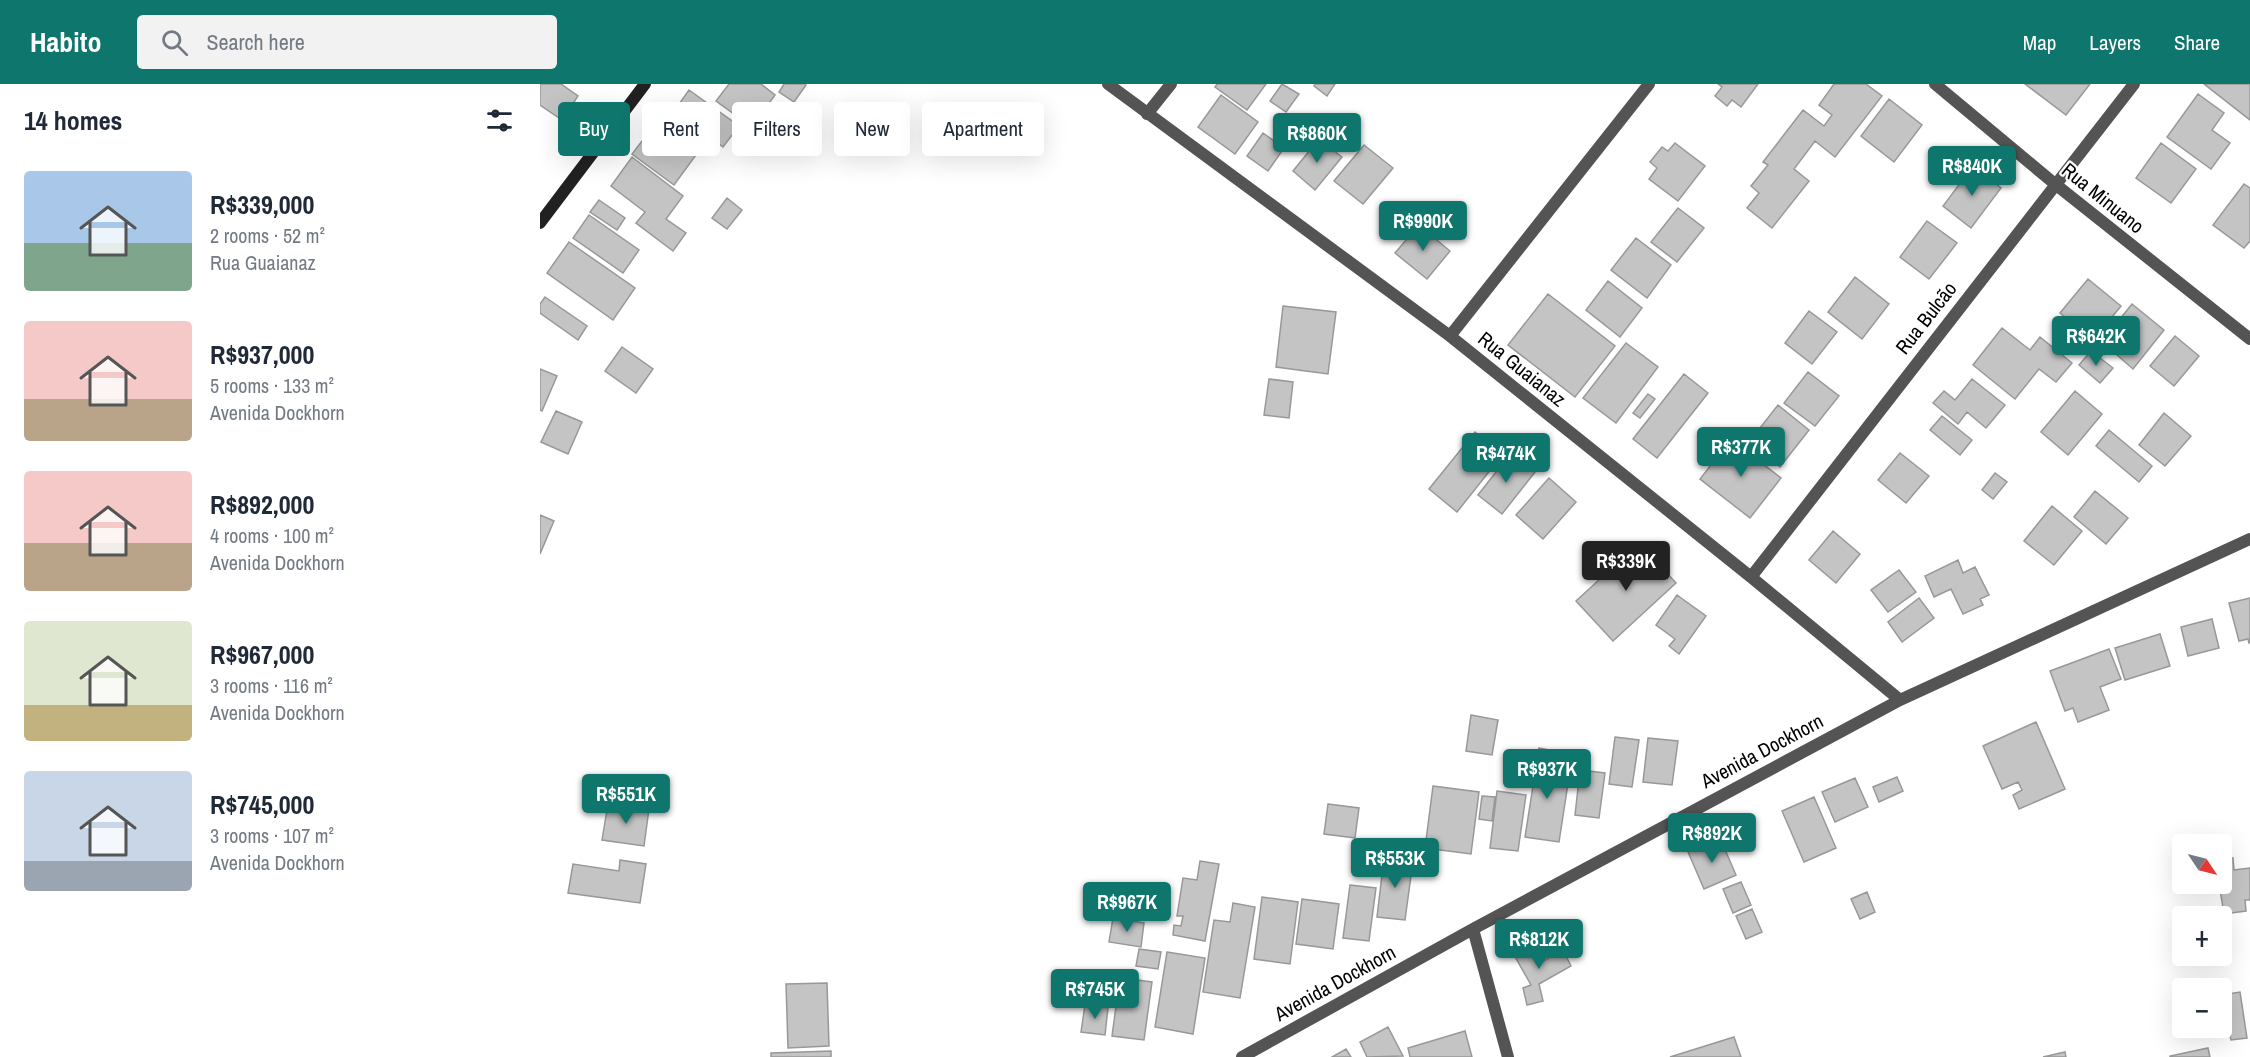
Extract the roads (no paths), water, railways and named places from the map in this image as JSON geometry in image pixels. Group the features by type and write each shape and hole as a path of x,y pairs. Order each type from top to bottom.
{"street":[{"path":"540,223 645,84"},
{"name":"Rua Guaianaz","path":"1108,84 1450,336 1900,700"},
{"path":"1147,114 1170,84"},
{"path":"1450,336 1649,84"},
{"name":"Rua Minuano","path":"1935,84 2055,184 2250,339"},
{"name":"Rua Bulcão","path":"1750,577 2134,84"},
{"name":"Avenida Dockhorn","path":"1242,1057 1473,929 1900,700 2250,539"},
{"path":"1473,929 1508,1057"}]}
